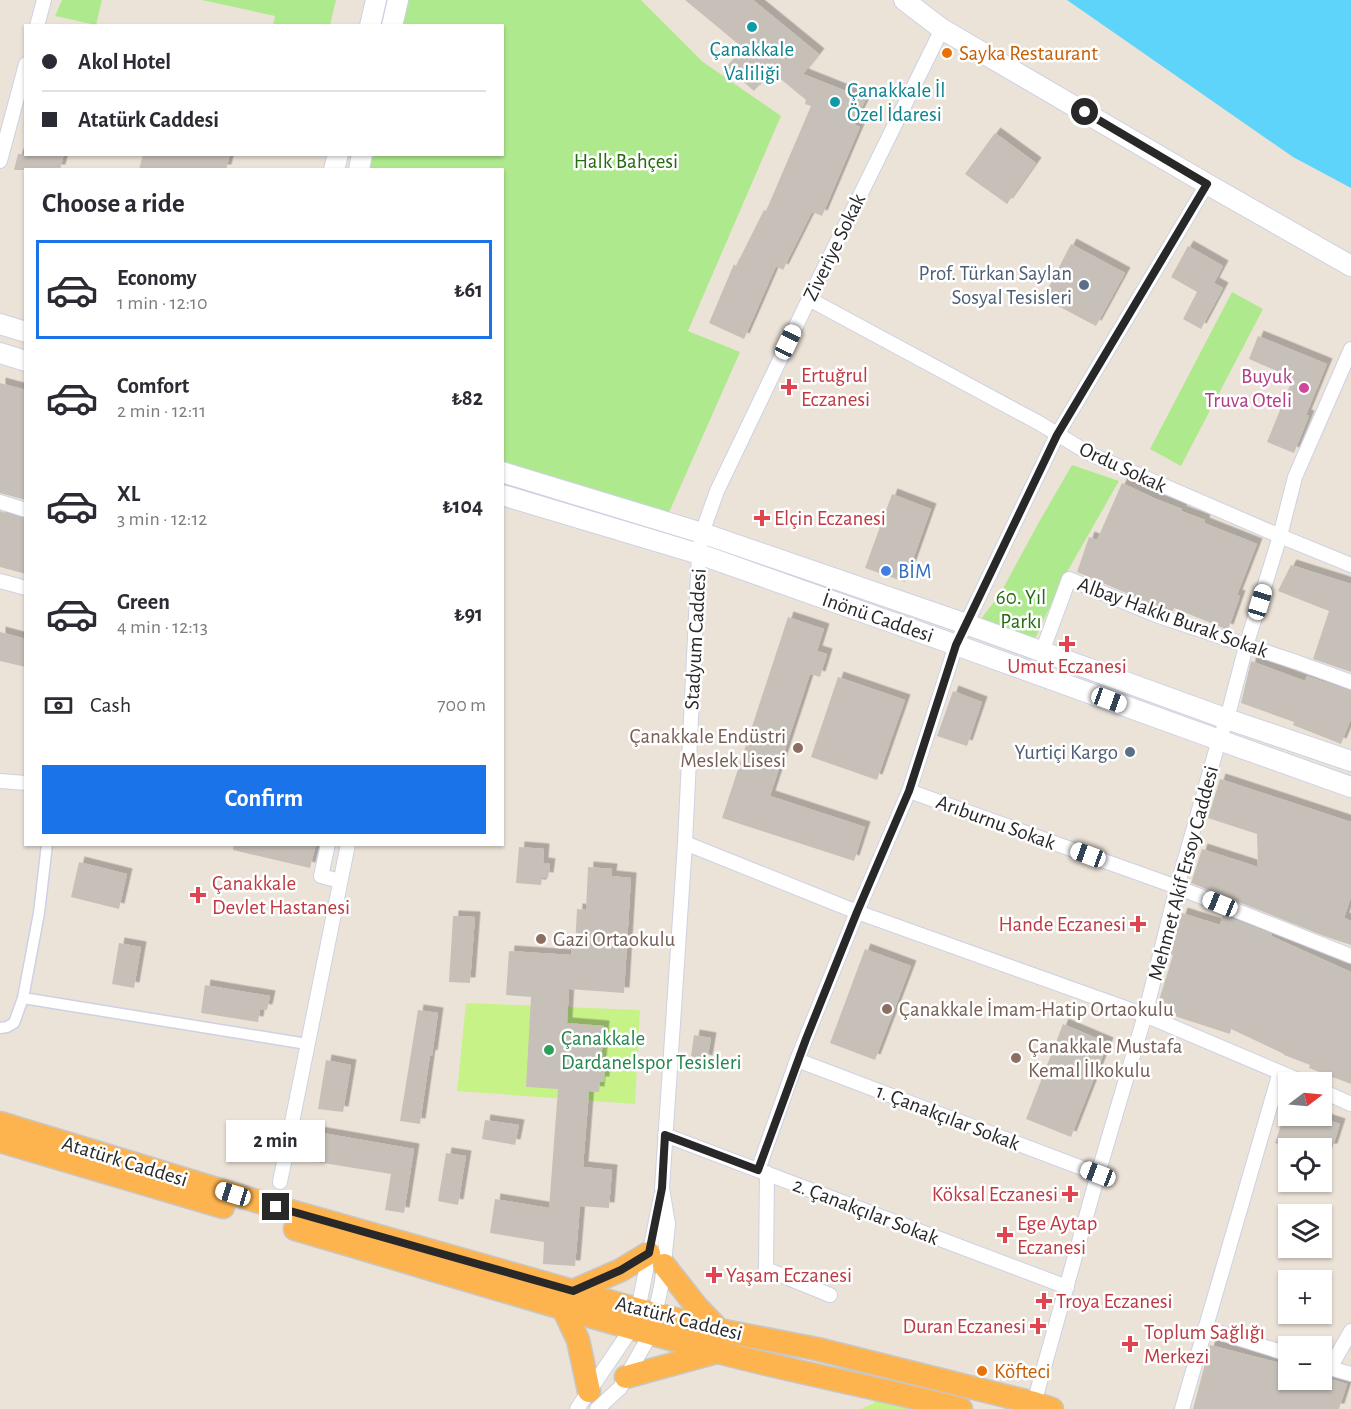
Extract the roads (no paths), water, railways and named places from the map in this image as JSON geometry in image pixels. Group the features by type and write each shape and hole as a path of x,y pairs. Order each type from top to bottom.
{"highway":[{"name":"Atatürk Caddesi","path":"1,1137 278,1195 568,1299"},
{"name":"Atatürk Caddesi","path":"1,1137 644,1321 719,1352 961,1409"},
{"path":"588,1403 578,1340 568,1299 621,1270 656,1259 719,1329"},
{"name":"Atatürk Caddesi","path":"644,1321 719,1329 817,1349 1043,1406"},
{"path":"626,1377 719,1352"}],"main road":[{"path":"370,24 376,0"},
{"path":"392,24 398,0"},
{"path":"904,0 942,29 1351,266"},
{"path":"0,324 24,331"},
{"path":"0,353 24,360"},
{"name":"İnönü Caddesi","path":"504,473 702,533 966,624 1227,720 1351,761"},
{"name":"İnönü Caddesi","path":"504,496 699,554 1351,786"}],"street":[{"path":"38,24 44,0"},
{"name":"Ziveriye Sokak","path":"702,533 717,491 942,29"},
{"path":"0,161 24,71"},
{"path":"830,1295 766,1269 763,1171 797,1060 909,791 956,645 1057,435 1207,184"},
{"name":"Ordu Sokak","path":"809,299 1039,423 1090,454 1280,537 1351,565"},
{"name":"Mehmet Akif Ersoy Caddesi","path":"1043,1406 1067,1287 1145,1015 1177,887 1219,740 1227,720 1246,646 1280,537 1295,477 1351,349"},
{"path":"0,502 24,509"},
{"name":"Stadyum Caddesi","path":"588,1403 620,1388 626,1377 644,1321 662,1282 656,1259 668,1224 662,1188 685,843 699,554 702,533"},
{"name":"Albay Hakkı Burak Sokak","path":"1042,652 1069,579 1156,615 1351,682"},
{"path":"0,581 24,587"},
{"path":"0,781 24,783"},
{"name":"Arıburnu Sokak","path":"909,791 1177,887 1351,956"},
{"path":"685,843 857,912 1145,1015 1280,1072"},
{"path":"0,1028 14,1023 23,998 39,913 47,846"},
{"path":"328,846 321,876 340,881"},
{"path":"278,1195 348,846"},
{"path":"23,998 307,1044"},
{"name":"1. Çanakçılar Sokak","path":"797,1060 1098,1174"},
{"path":"1182,1409 1278,1079"},
{"path":"1332,1095 1351,1104"},
{"name":"2. Çanakçılar Sokak","path":"665,1135 1067,1287"},
{"path":"588,1403 644,1321"},
{"path":"1205,1328 1278,1351"},
{"path":"1332,1358 1351,1331"},
{"path":"1332,1368 1351,1374"}],"water":[{"path":"1067,0 1351,0 1351,188 1293,157"}],"place":[{"name":"Çanakkale Valiliği","path":"752,27"},
{"name":"Sayka Restaurant","path":"947,53"},
{"name":"Çanakkale İl Özel İdaresi","path":"835,102"},
{"name":"Prof. Türkan Saylan Sosyal Tesisleri","path":"1084,285"},
{"name":"Ertuğrul Eczanesi","path":"789,387"},
{"name":"Buyuk Truva Oteli","path":"1304,388"},
{"name":"Elçin Eczanesi","path":"762,518"},
{"name":"BİM","path":"886,571"},
{"name":"Umut Eczanesi","path":"1067,644"},
{"name":"Çanakkale Endüstri Meslek Lisesi","path":"798,748"},
{"name":"Yurtiçi Kargo","path":"1130,752"},
{"name":"Çanakkale Devlet Hastanesi","path":"198,895"},
{"name":"Hande Eczanesi","path":"1138,924"},
{"name":"Gazi Ortaokulu","path":"541,939"},
{"name":"Çanakkale İmam-Hatip Ortaokulu","path":"887,1009"},
{"name":"Çanakkale Dardanelspor Tesisleri","path":"549,1050"},
{"name":"Çanakkale Mustafa Kemal İlkokulu","path":"1016,1058"},
{"name":"Köksal Eczanesi","path":"1070,1194"},
{"name":"Ege Aytap Eczanesi","path":"1005,1235"},
{"name":"Yaşam Eczanesi","path":"714,1275"},
{"name":"Troya Eczanesi","path":"1044,1301"},
{"name":"Duran Eczanesi","path":"1038,1326"},
{"name":"Toplum Sağlığı Merkezi","path":"1130,1344"},
{"name":"Köfteci","path":"982,1371"}],"park label":[{"name":"Halk Bahçesi","path":"626,161"},
{"name":"60. Yıl Parkı","path":"1021,609"}]}
